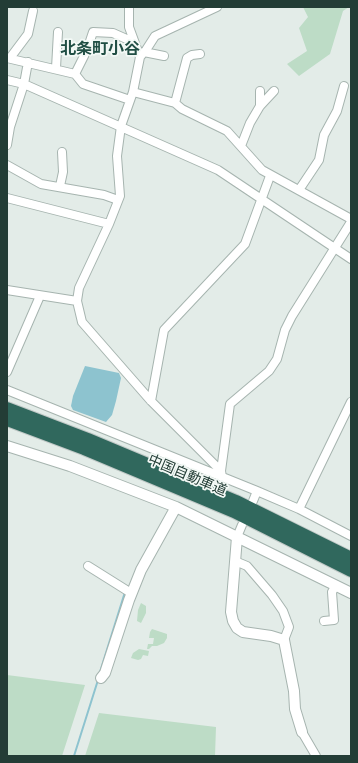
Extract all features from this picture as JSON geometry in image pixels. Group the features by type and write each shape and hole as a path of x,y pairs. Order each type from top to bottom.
{"highway":[{"name":"中国自動車道","path":"7,408 58,433 152,471 351,558"},
{"name":"中国自動車道","path":"7,420 58,433"},
{"name":"中国自動車道","path":"213,498 351,571"}],"street":[{"path":"130,7 129,27 142,54"},
{"path":"217,7 155,36 142,54 133,92 121,126 117,156 120,196 109,224 79,288 77,302 82,322 151,401 222,474"},
{"path":"34,11 28,34 8,58 56,68 75,74 84,84 130,100"},
{"path":"56,68 58,32"},
{"path":"75,74 87,50 93,32 113,33 131,41 134,40"},
{"path":"142,54 164,56"},
{"path":"175,103 187,58 192,55 200,54"},
{"path":"7,145 10,127 24,84 28,62"},
{"path":"7,80 24,84 218,170 351,259"},
{"path":"299,190 319,160 324,135 337,111 344,86"},
{"path":"260,91 260,106"},
{"path":"241,146 250,123 260,106 274,91"},
{"path":"133,92 175,103 182,109 227,131 262,170 270,176 299,190 351,221 336,248 292,316 285,330 277,359 269,371 230,404 222,474"},
{"path":"60,186 63,172 62,152"},
{"path":"7,165 41,184 60,186 104,195 118,200"},
{"path":"151,401 164,330 245,244 270,176"},
{"path":"7,198 109,224"},
{"path":"7,290 77,302"},
{"path":"7,372 40,296"},
{"path":"7,390 222,474 299,509 351,536"},
{"path":"299,509 351,402"},
{"path":"7,446 77,469 176,507 351,593"},
{"path":"253,501 257,491"},
{"path":"101,678 108,666 131,593 141,570 176,507"},
{"path":"242,525 237,537 231,612 237,628 243,632 271,636 284,640"},
{"path":"236,561 247,566 272,594 283,611 289,627 284,640 294,691 295,709 302,732 316,756"},
{"path":"88,566 131,593"},
{"path":"324,621 334,620 332,592 336,585"}],"green space":[{"path":"303,7 349,7 343,11 330,54 299,76 287,64 307,51 299,28 308,17"},
{"path":"141,603 146,606 146,613 141,623 137,621 138,610"},
{"path":"152,629 167,634 167,638 164,643 147,649 148,644 153,644 154,638 149,638"},
{"path":"139,649 149,651 148,656 143,655 141,659 138,660 131,658 133,653"},
{"path":"7,675 85,685 62,756 7,756"},
{"path":"99,713 216,727 215,756 85,756"}],"water":[{"path":"85,366 119,373 121,378 112,415 106,422 73,410 71,406 73,396"}],"waterway":[{"path":"100,672 125,592"},
{"path":"74,756 98,680"}],"district":[{"name":"北条町小谷","path":"100,50"}]}
